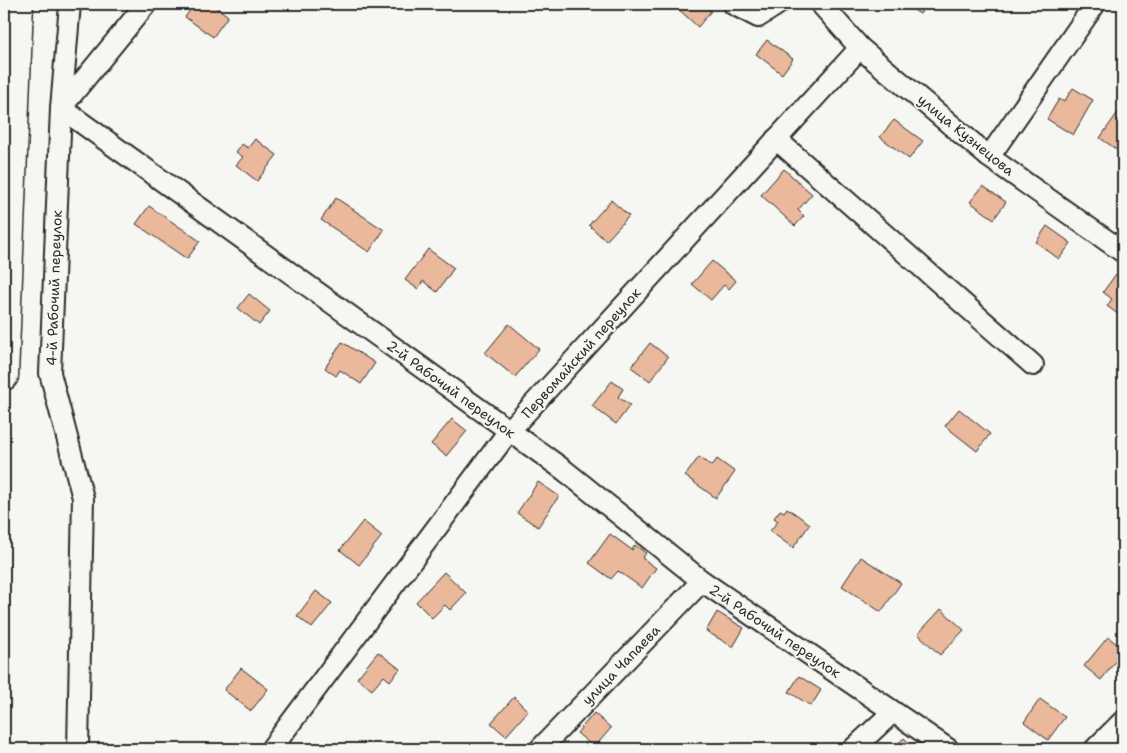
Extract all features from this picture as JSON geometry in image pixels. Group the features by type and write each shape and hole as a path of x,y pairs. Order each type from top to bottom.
{"highway":[{"path":"4,376 19,4"}],"street":[{"name":"4-й Рабочий переулок","path":"70,4 62,108 50,373 83,498 78,749"},
{"path":"62,108 146,4"},
{"path":"733,4 758,17 778,4"},
{"name":"улица Кузнецова","path":"821,4 860,48 989,157 1123,252"},
{"path":"989,157 1095,4"},
{"name":"Первомайский переулок","path":"271,749 509,431 860,48"},
{"name":"2-й Рабочий переулок","path":"62,108 564,470 702,581 948,749"},
{"path":"776,139 1033,365"},
{"name":"улица Чапаева","path":"540,749 702,581"},
{"path":"853,749 893,712"},
{"path":"1095,749 1123,721"}],"building":[{"path":"195,4 212,4 228,16 213,37 185,17"},
{"path":"677,4 703,4 711,11 698,27 675,6"},
{"path":"904,4 926,4 920,14"},
{"path":"767,40 793,59 782,74 756,54"},
{"path":"1073,88 1093,100 1073,135 1047,119 1059,99 1064,102"},
{"path":"1121,108 1123,110 1123,154 1100,138"},
{"path":"894,120 923,141 909,159 880,137"},
{"path":"255,139 277,155 257,181 236,165 243,157 236,152 242,144 248,148"},
{"path":"784,169 812,194 798,210 804,216 795,226 761,195"},
{"path":"983,186 1006,202 994,219 970,202"},
{"path":"336,198 384,230 369,252 321,220"},
{"path":"611,200 629,216 606,241 589,225"},
{"path":"149,206 200,241 187,259 136,224"},
{"path":"1047,226 1071,243 1059,259 1036,242"},
{"path":"428,249 454,268 437,292 423,281 418,289 405,280"},
{"path":"712,261 736,281 729,289 724,285 711,300 692,284"},
{"path":"1116,274 1123,280 1123,318 1107,306 1112,299 1103,292"},
{"path":"249,294 270,311 259,325 238,308"},
{"path":"509,324 539,349 515,377 485,353"},
{"path":"342,342 375,363 361,384 340,370 336,376 325,368"},
{"path":"650,343 668,357 650,381 631,367"},
{"path":"612,381 623,389 618,397 630,405 616,424 592,406"},
{"path":"959,409 990,434 977,451 945,426"},
{"path":"452,419 467,431 446,456 431,444"},
{"path":"699,457 712,466 717,459 735,472 716,498 685,476"},
{"path":"538,482 559,496 538,527 517,513"},
{"path":"787,508 810,524 793,548 770,531 778,521 774,518 780,510 784,512"},
{"path":"363,521 382,536 359,565 340,550"},
{"path":"610,534 632,550 635,545 646,553 642,558 656,568 642,588 618,571 611,579 589,563"},
{"path":"861,557 901,583 881,612 842,586"},
{"path":"444,572 466,593 450,610 445,605 432,618 416,602"},
{"path":"316,591 332,603 312,628 297,616"},
{"path":"941,609 964,630 940,655 918,634"},
{"path":"717,612 744,628 733,647 706,631"},
{"path":"1108,637 1123,649 1123,652 1101,680 1084,666"},
{"path":"378,652 400,669 390,681 384,676 372,690 357,678"},
{"path":"241,668 268,689 251,711 224,690"},
{"path":"799,676 821,690 811,706 789,692"},
{"path":"514,697 528,711 506,736 491,723"},
{"path":"1040,699 1065,717 1048,740 1024,722"},
{"path":"594,713 611,728 599,742 603,745 600,749 596,749 577,733"},
{"path":"904,738 915,749 892,749"}]}
